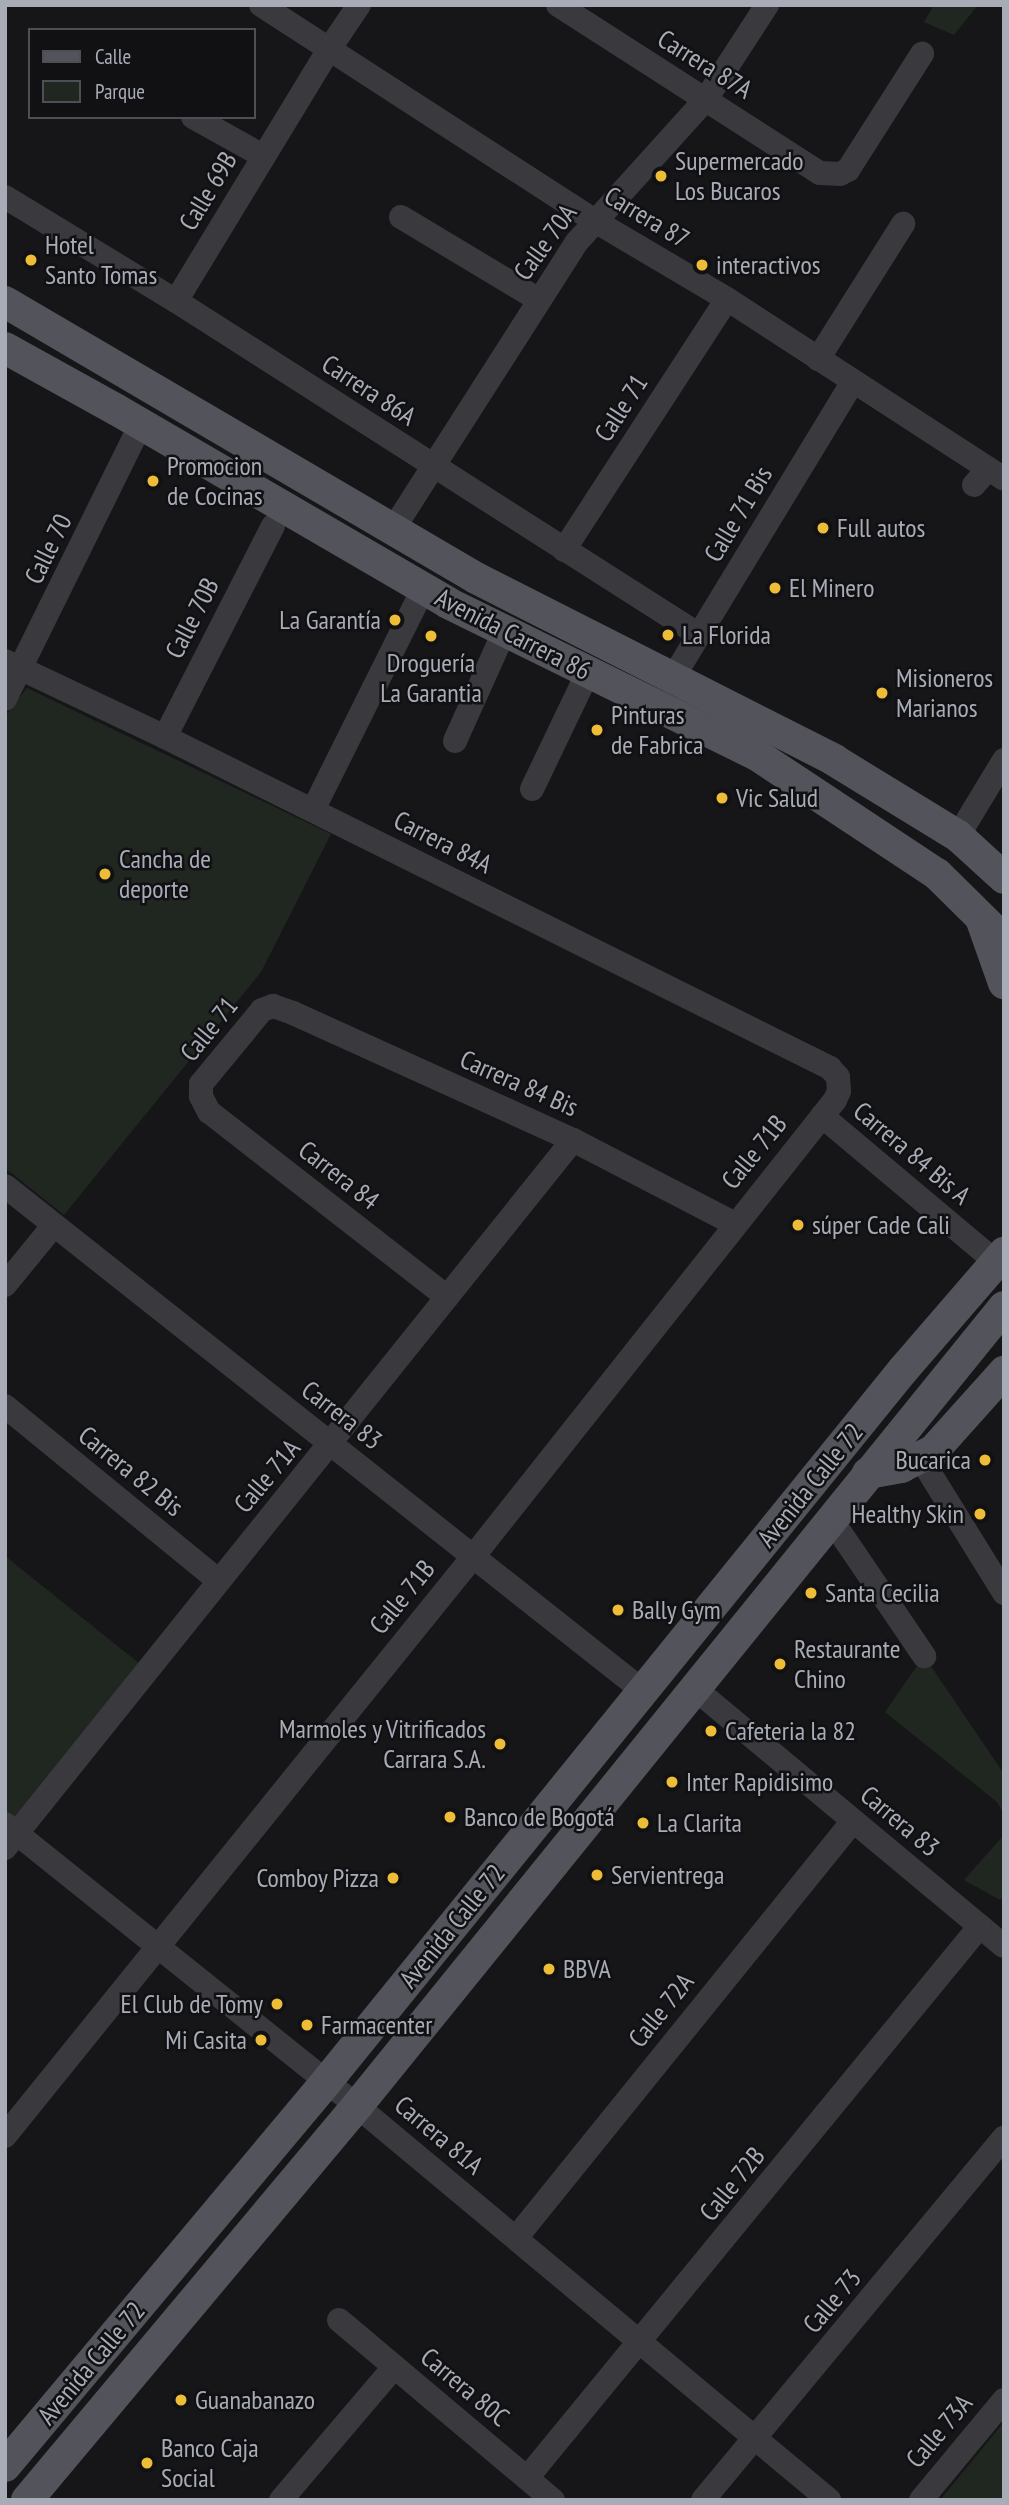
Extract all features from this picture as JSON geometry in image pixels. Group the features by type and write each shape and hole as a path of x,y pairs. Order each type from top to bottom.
{"main road":[{"name":"Avenida Carrera 86","path":"5,302 300,474 392,531 477,578 834,760 958,836 1004,878"},
{"name":"Avenida Carrera 86","path":"5,348 423,589 504,632 757,755 937,874 1004,940"},
{"path":"958,836 1004,849"},
{"path":"979,913 1004,983"},
{"name":"Avenida Calle 72","path":"5,2466 327,2081 903,1370 1000,1258"},
{"name":"Avenida Calle 72","path":"27,2500 357,2106 1004,1307"},
{"path":"868,1473 921,1459 945,1440 1004,1372"}],"street":[{"name":"Carrera 87","path":"261,5 595,221 727,299 853,382 989,478"},
{"name":"Calle 69B","path":"176,302 263,156 359,5"},
{"name":"Calle 70A","path":"392,531 576,243 706,99 767,5"},
{"name":"Carrera 87A","path":"562,6 820,173 840,174 848,170 922,54"},
{"path":"197,119 263,156"},
{"name":"Carrera 86A","path":"5,197 176,302 699,635"},
{"path":"401,217 539,300"},
{"path":"818,359 903,224"},
{"name":"Calle 71","path":"565,550 727,299"},
{"name":"Calle 71 Bis","path":"674,677 853,382"},
{"name":"Calle 70","path":"5,699 14,664 141,424"},
{"name":"Calle 70B","path":"165,737 272,526"},
{"path":"313,810 423,589"},
{"path":"455,741 504,632"},
{"name":"Carrera 84A","path":"14,664 830,1068 838,1077 839,1090"},
{"path":"532,789 588,673"},
{"path":"958,836 1004,760"},
{"name":"Calle 71","path":"201,1096 201,1084 261,1010 274,1006"},
{"name":"Carrera 84 Bis","path":"274,1006 573,1140 735,1224"},
{"name":"Calle 71B","path":"5,2136 472,1558 822,1116 839,1090"},
{"name":"Carrera 84","path":"201,1096 209,1112 447,1297"},
{"name":"Carrera 84 Bis A","path":"822,1116 1000,1258"},
{"name":"Calle 71A","path":"9,1835 332,1444 573,1140"},
{"name":"Carrera 83","path":"5,1186 643,1691"},
{"path":"5,1285 54,1225"},
{"name":"Carrera 82 Bis","path":"5,1406 219,1581"},
{"path":"921,1459 1004,1592"},
{"path":"831,1519 924,1656"},
{"name":"Carrera 83","path":"694,1688 1004,1946"},
{"name":"Calle 72A","path":"516,2238 853,1821"},
{"name":"Carrera 81A","path":"9,1835 327,2081 829,2500"},
{"name":"Calle 72B","path":"527,2478 641,2343 981,1926"},
{"name":"Calle 73","path":"703,2500 1004,2138"},
{"name":"Carrera 80C","path":"339,2320 553,2500"},
{"path":"281,2500 394,2367"},
{"name":"Calle 73A","path":"921,2500 1004,2400"}],"green space":[{"path":"934,5 978,5 954,35 924,22"},
{"path":"27,688 331,834 261,972 64,1215 5,1168 5,716"},
{"path":"5,1556 140,1664 14,1821 5,1814"},
{"path":"924,1656 1004,1774 1004,1814 997,1802 885,1712"},
{"path":"1004,1835 1004,1895 1000,1900 964,1880"},
{"path":"1004,2422 1004,2500 940,2500"}],"place":[{"name":"Supermercado Los Bucaros","path":"661,176"},
{"name":"Hotel Santo Tomas","path":"31,260"},
{"name":"interactivos","path":"702,265"},
{"name":"Promocion de Cocinas","path":"153,481"},
{"name":"Full autos","path":"823,528"},
{"name":"El Minero","path":"775,588"},
{"name":"La Garantía","path":"395,620"},
{"name":"La Florida","path":"668,635"},
{"name":"Droguería La Garantia","path":"431,636"},
{"name":"Misioneros Marianos","path":"882,693"},
{"name":"Pinturas de Fabrica","path":"597,730"},
{"name":"Vic Salud","path":"722,798"},
{"name":"Cancha de deporte","path":"105,874"},
{"name":"súper Cade Cali","path":"798,1225"},
{"name":"Bucarica","path":"985,1460"},
{"name":"Healthy Skin","path":"980,1514"},
{"name":"Santa Cecilia","path":"811,1593"},
{"name":"Bally Gym","path":"618,1610"},
{"name":"Restaurante Chino","path":"780,1664"},
{"name":"Cafeteria la 82","path":"711,1731"},
{"name":"Marmoles y Vitrificados Carrara S.A.","path":"500,1744"},
{"name":"Inter Rapidisimo","path":"672,1782"},
{"name":"Banco de Bogotá","path":"450,1817"},
{"name":"La Clarita","path":"643,1823"},
{"name":"Servientrega","path":"597,1875"},
{"name":"Comboy Pizza","path":"393,1878"},
{"name":"BBVA","path":"549,1969"},
{"name":"El Club de Tomy","path":"277,2004"},
{"name":"Farmacenter","path":"307,2025"},
{"name":"Mi Casita","path":"261,2040"},
{"name":"Guanabanazo","path":"181,2400"},
{"name":"Banco Caja Social","path":"147,2463"}]}
